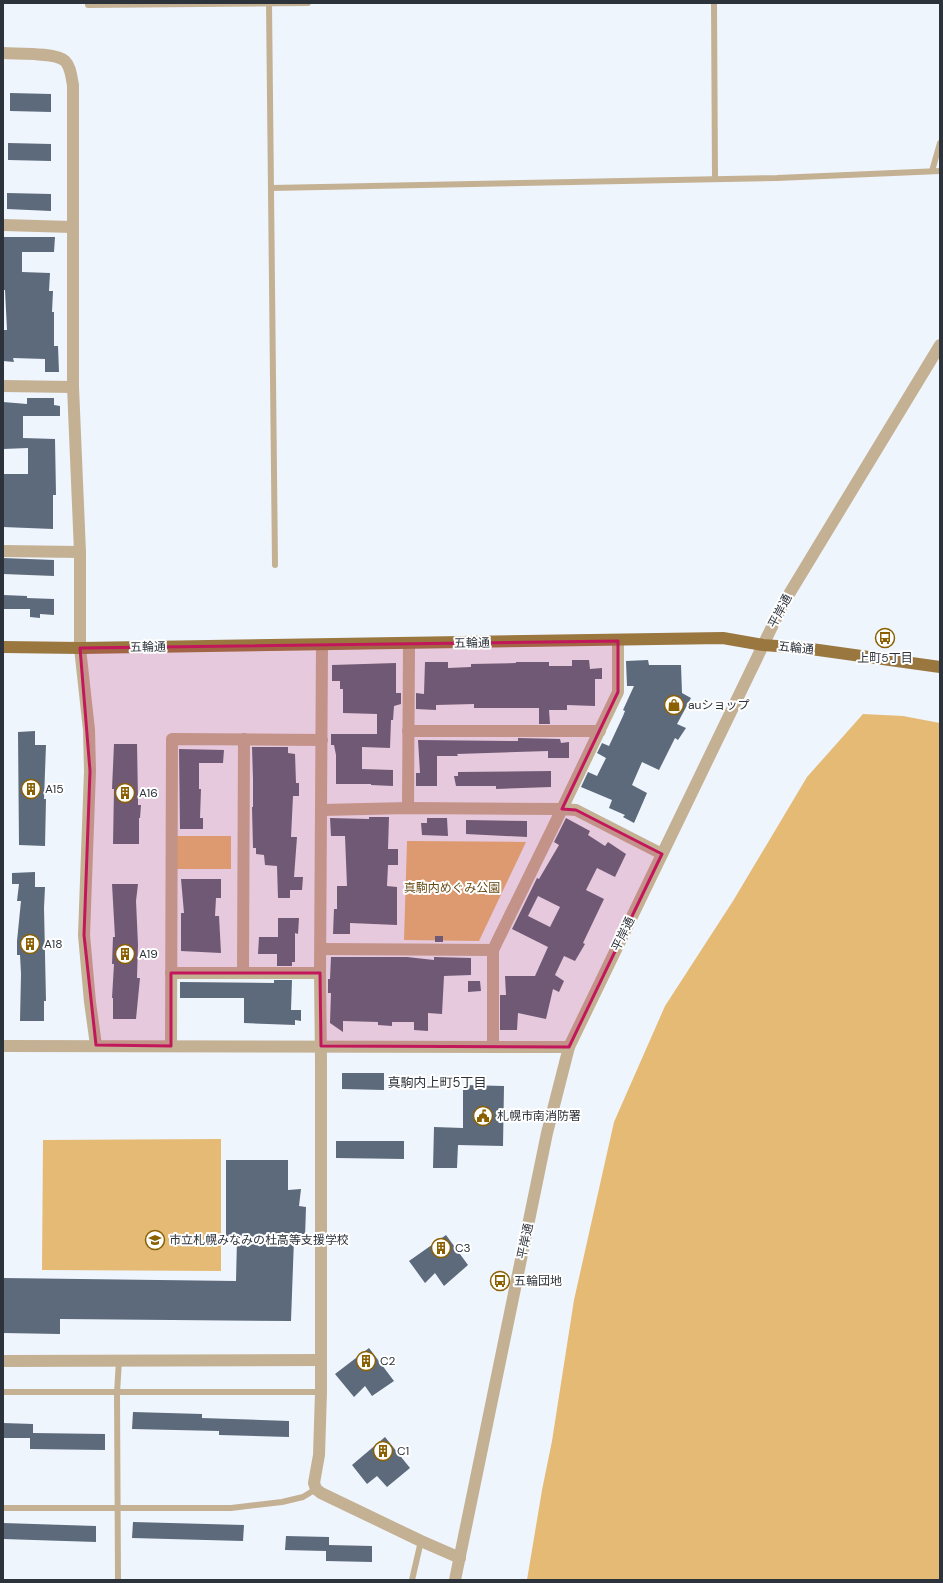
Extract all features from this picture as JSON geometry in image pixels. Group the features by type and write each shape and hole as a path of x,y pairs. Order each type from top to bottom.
{"main road":[{"name":"五輪通","path":"3,647 80,648 409,644 723,638 763,645 804,648 940,666"}],"street":[{"path":"3,53 39,54 53,56 64,60 70,68 73,85 73,387 80,552 80,648 89,730 90,771 84,935 96,1045"},
{"path":"3,225 72,227"},
{"name":"平岸通","path":"456,1580 547,1133 569,1047 783,604 940,345"},
{"path":"3,386 73,387"},
{"path":"3,551 80,552"},
{"path":"493,1046 493,950 618,692 618,641"},
{"path":"408,808 409,644"},
{"path":"322,645 320,973 321,1392 320,1455 314,1483 316,1489 321,1494 460,1558"},
{"path":"408,731 600,730"},
{"path":"171,1046 172,739 322,740"},
{"path":"243,973 244,739"},
{"path":"322,810 408,808 576,810 662,854"},
{"path":"321,949 493,950"},
{"path":"171,973 320,973"},
{"path":"3,1046 569,1047"},
{"path":"3,1360 321,1360"}],"lane":[{"path":"269,3 275,565"},
{"path":"88,4 308,3"},
{"path":"714,3 715,179"},
{"path":"932,171 940,143"},
{"path":"271,188 777,178 940,171"},
{"path":"118,1580 117,1393 119,1360"},
{"path":"3,1392 321,1392"},
{"path":"3,1508 231,1508 282,1502 303,1497 316,1489"},
{"path":"412,1580 421,1541"}],"highlighted area":[{"path":"618,641 618,692 562,809 576,810 662,854 569,1047 321,1046 320,973 171,973 171,1046 96,1045 84,935 90,771 80,648"}],"green space":[{"path":"863,714 903,716 940,723 940,1580 527,1580 552,1441 574,1300 614,1122 665,1006 733,901 807,777"},
{"path":"173,836 231,836 231,869 172,869"},
{"name":"真駒内めぐみ公園","path":"407,841 526,842 479,941 404,940"},
{"path":"221,1139 221,1271 42,1270 43,1140"}],"building":[{"path":"10,93 51,94 51,112 10,111"},
{"path":"8,143 51,144 51,161 8,160"},
{"path":"7,193 51,194 51,211 7,209"},
{"path":"3,237 55,237 54,252 22,252 22,272 50,273 49,291 53,291 52,312 54,312 54,346 58,346 59,372 45,372 45,359 13,358 14,362 3,361 3,330 7,330 5,290 3,290"},
{"path":"27,398 54,398 54,405 60,406 60,416 23,416 23,438 55,439 56,495 53,495 53,529 3,527 3,474 28,474 28,448 3,449 3,402 27,404"},
{"path":"3,558 54,560 54,576 3,574"},
{"path":"3,595 54,599 54,615 40,614 40,618 30,617 30,609 3,609"},
{"path":"572,660 589,660 590,669 602,668 602,679 595,679 595,706 567,705 567,710 549,710 550,724 539,724 539,708 474,708 474,704 436,705 436,710 416,709 416,693 424,694 425,662 448,662 448,668 471,667 471,664 516,662 549,662 549,666 572,666"},
{"path":"648,660 649,665 681,665 682,693 691,698 677,724 686,728 678,740 675,738 659,770 642,762 632,785 647,793 634,823 623,817 625,815 609,808 612,800 581,787 588,772 597,776 606,758 597,753 602,743 609,746 623,716 625,711 623,710 634,686 627,686 626,661"},
{"path":"396,663 396,693 401,693 401,704 394,706 393,720 391,720 390,748 362,747 362,769 393,770 393,786 371,784 336,784 336,755 334,745 331,745 331,734 377,734 377,714 343,713 343,689 340,689 340,681 332,681 332,665"},
{"name":"A15","path":"35,731 35,745 46,745 44,799 46,799 45,846 19,845 18,732"},
{"path":"518,738 560,739 561,743 569,742 569,758 548,758 548,751 437,756 437,786 416,786 416,773 420,773 418,740 518,741"},
{"name":"A16","path":"114,744 137,744 138,805 141,805 139,818 139,844 113,844 114,789 112,789"},
{"path":"252,747 288,747 288,753 295,754 296,783 299,783 299,796 293,796 291,837 297,837 294,877 303,877 302,890 290,890 290,898 278,898 277,866 265,865 264,855 256,854 256,848 253,848"},
{"path":"179,749 224,750 223,763 199,763 199,789 201,789 200,818 203,818 203,829 180,829"},
{"path":"551,771 551,787 496,789 496,786 456,786 454,776 458,776 458,772"},
{"path":"369,817 389,817 388,849 398,849 398,865 388,865 387,886 397,887 397,925 350,923 350,934 333,934 334,909 337,909 337,886 347,886 345,836 331,836 330,818 369,819"},
{"path":"427,818 447,818 448,836 422,835 421,823 427,823"},
{"path":"566,818 590,831 588,835 605,846 608,842 626,854 615,877 597,868 586,890 604,899 583,943 585,944 575,961 564,956 555,975 564,981 559,992 553,989 546,1019 518,1013 517,1030 500,1030 500,995 506,995 505,976 535,976 548,947 512,929 537,878 539,879 559,845 554,842","holes":["538,896 560,907 550,927 528,916"]},
{"path":"466,820 527,821 527,837 466,834"},
{"name":"A18","path":"35,872 35,887 45,887 46,1001 44,1001 44,1021 20,1021 21,974 20,955 17,955 17,941 21,901 17,901 19,884 12,884 12,873"},
{"path":"181,879 221,879 221,898 216,898 215,916 219,916 221,953 181,951 181,913 184,913"},
{"name":"A19","path":"112,884 138,884 136,901 138,945 137,978 140,978 136,1019 113,1019 112,998 114,964 112,964 113,937 115,937"},
{"path":"278,918 299,918 298,934 295,933 295,962 292,962 292,966 277,966 277,954 258,954 259,937 278,937"},
{"path":"435,936 443,936 443,942 435,942"},
{"path":"331,957 407,957 434,960 434,957 471,958 471,975 444,976 442,1014 428,1013 428,1031 414,1030 414,1022 392,1022 392,1026 378,1025 378,1022 343,1021 343,1032 330,1023 331,993 328,993 328,979 330,979"},
{"path":"274,980 292,980 291,1010 301,1010 301,1021 295,1020 295,1025 244,1023 244,998 180,998 180,982 274,983"},
{"path":"468,981 480,981 481,991 468,992"},
{"path":"342,1073 384,1073 384,1090 342,1089"},
{"name":"札幌市南消防署","path":"463,1085 504,1086 503,1146 458,1145 457,1168 433,1168 434,1127 463,1128"},
{"path":"336,1141 404,1141 404,1159 336,1158"},
{"path":"226,1160 288,1160 288,1190 301,1189 299,1206 306,1207 305,1238 294,1239 291,1321 60,1319 60,1334 3,1333 3,1278 236,1281 237,1239 226,1239"},
{"name":"C3","path":"446,1235 468,1265 444,1286 435,1273 425,1283 409,1261"},
{"name":"C2","path":"369,1348 394,1381 372,1396 365,1386 354,1397 335,1374"},
{"path":"133,1412 202,1414 202,1418 289,1421 289,1437 219,1435 219,1431 132,1429"},
{"path":"3,1423 33,1424 33,1433 105,1434 105,1450 30,1449 30,1438 3,1438"},
{"name":"C1","path":"385,1437 410,1468 387,1487 377,1476 367,1484 352,1465"},
{"path":"133,1522 244,1525 243,1541 132,1538"},
{"path":"3,1523 96,1526 96,1542 3,1539"},
{"path":"286,1536 329,1537 329,1545 372,1546 372,1562 326,1561 326,1551 285,1550"}],"place":[{"name":"上町5丁目","path":"885,638"},
{"name":"auショップ","path":"674,705"},
{"name":"A15","path":"31,789"},
{"name":"A16","path":"125,793"},
{"name":"A18","path":"30,944"},
{"name":"A19","path":"125,954"},
{"name":"札幌市南消防署","path":"483,1116"},
{"name":"市立札幌みなみの杜高等支援学校","path":"155,1240"},
{"name":"C3","path":"441,1248"},
{"name":"五輪団地","path":"500,1281"},
{"name":"C2","path":"366,1361"},
{"name":"C1","path":"383,1451"}],"district":[{"name":"真駒内上町5丁目","path":"437,1082"}]}
